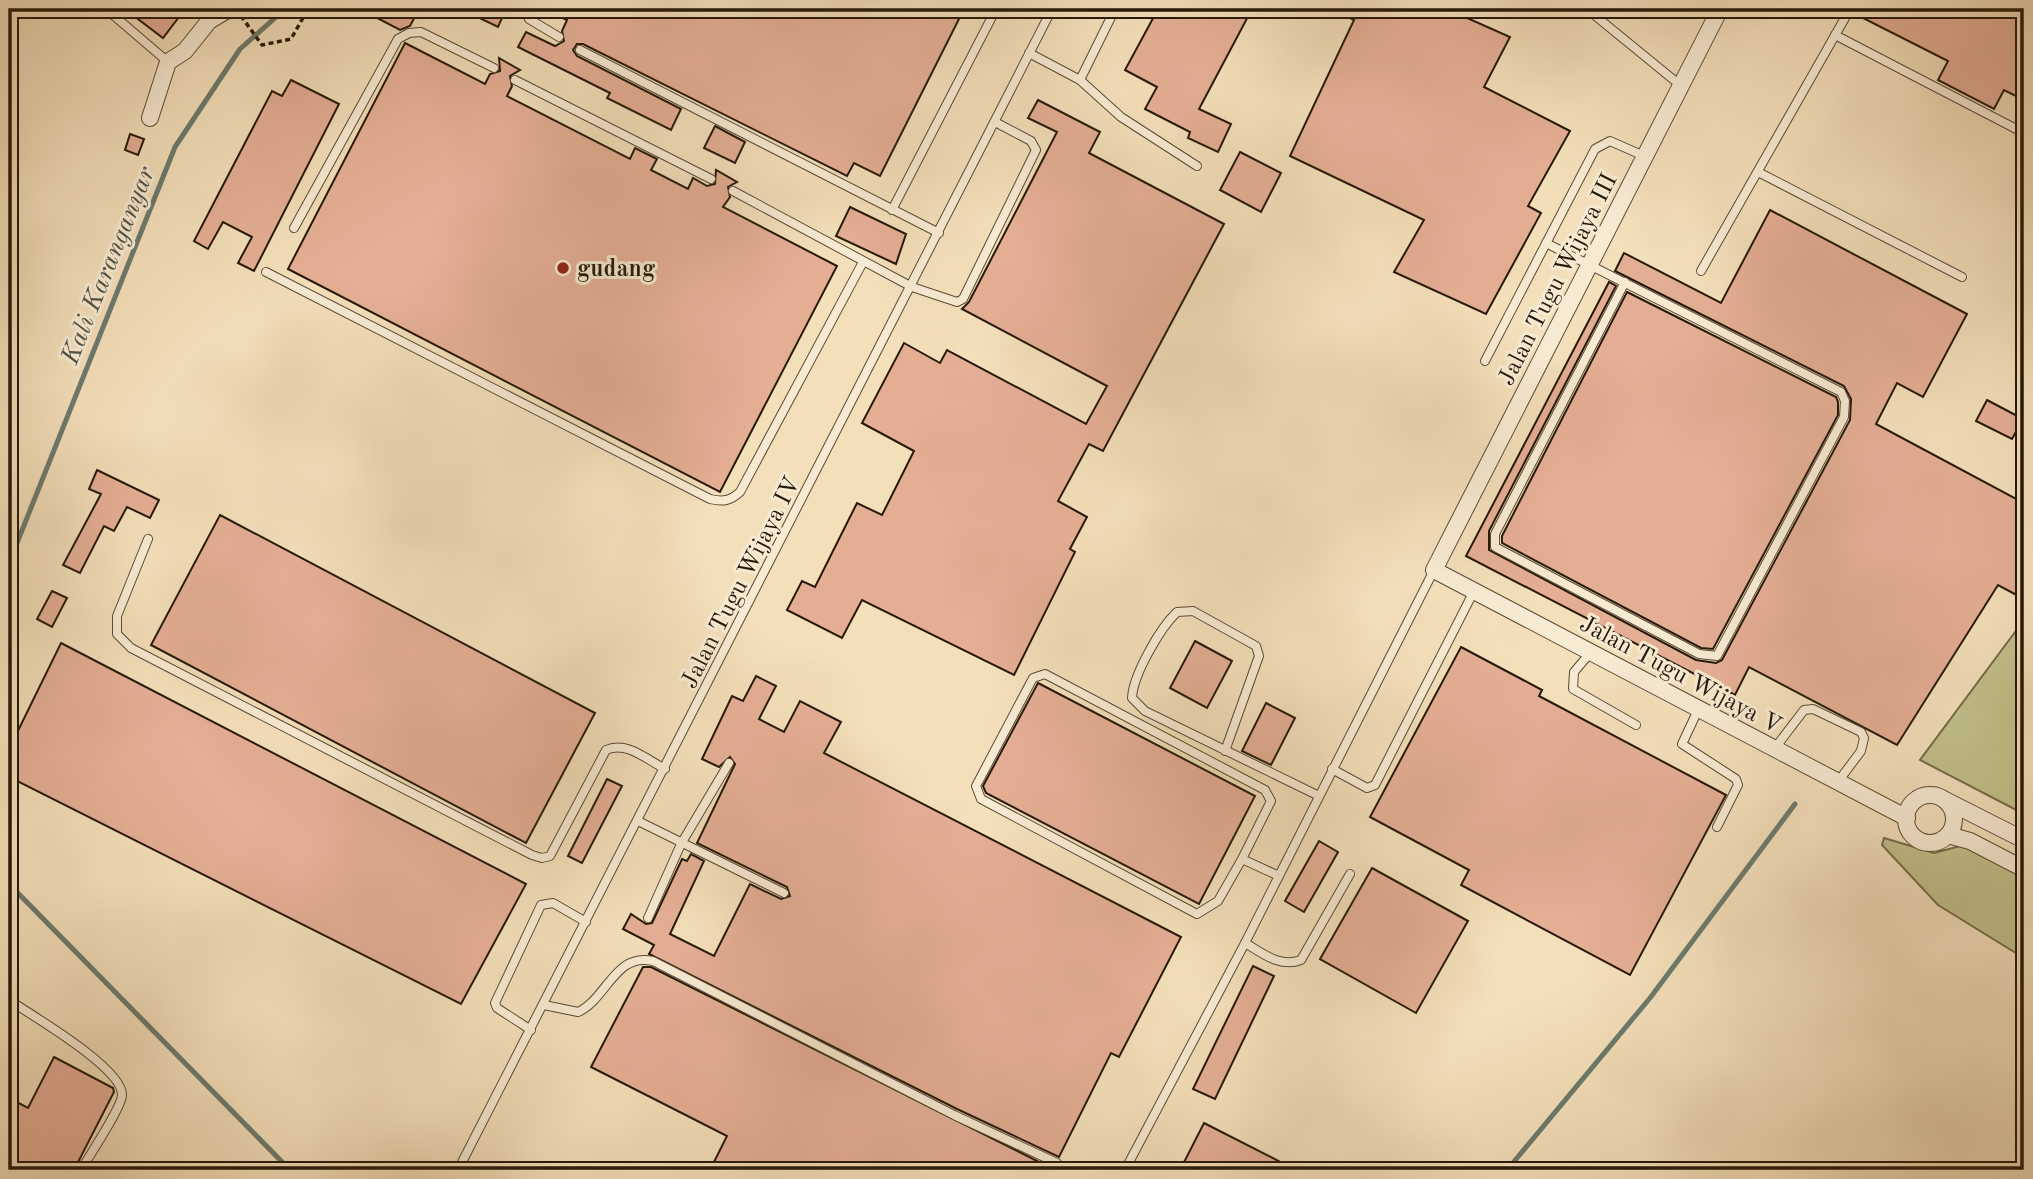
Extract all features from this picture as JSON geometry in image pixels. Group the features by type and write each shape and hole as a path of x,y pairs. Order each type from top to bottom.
{"street":[{"path":"150,118 168,62 185,51 209,21 233,9"},
{"name":"Jalan Tugu Wijaya III","path":"1434,569 1720,9"},
{"name":"Jalan Tugu Wijaya V","path":"1434,569 1907,818"},
{"path":"1943,799 1949,804 1954,820 1948,835 1934,843 1926,842 1912,834 1907,818 1908,810 1919,798 1927,796 1943,799 2024,840"},
{"path":"1948,835 1970,841 2024,869"}],"lane":[{"path":"527,9 529,19 559,37"},
{"path":"892,210 996,9"},
{"name":"Jalan Tugu Wijaya IV","path":"458,1170 1052,9"},
{"path":"1080,80 1115,9"},
{"path":"1587,9 1680,85"},
{"path":"1701,271 1850,9"},
{"path":"112,14 168,62"},
{"path":"294,228 398,39 403,35 421,32 494,68"},
{"path":"1835,35 2024,133"},
{"path":"580,50 939,233"},
{"path":"1029,53 1080,80 1121,117 1197,166"},
{"path":"515,80 711,179"},
{"path":"733,191 912,287 957,302 963,299 1036,150 1031,141 995,122"},
{"path":"1485,361 1595,149 1610,141 1644,156"},
{"path":"1758,172 1962,277"},
{"path":"1546,243 1625,282 1841,392 1845,401 1844,417 1717,656 1699,654 1495,548 1495,534 1625,282"},
{"path":"266,272 698,493 722,501 732,499 740,492 863,262"},
{"path":"148,540 117,616 117,634 131,648 532,855 542,859 550,856 606,750 616,746 625,747 665,769"},
{"path":"1125,1170 1245,943 1434,569"},
{"path":"1332,769 1367,788 1375,785 1474,591"},
{"path":"1225,751 1257,666 1259,656 1256,646 1193,611 1177,612 1168,621 1133,685 1132,698 1145,711 1225,751 1319,796"},
{"path":"1591,653 1574,672 1573,689 1636,725"},
{"path":"1045,674 1265,790 1271,801 1268,812 1242,859 1218,901 1197,914 981,799 976,786 1033,677 1045,674"},
{"path":"1774,748 1804,710 1813,709 1861,732 1864,738 1861,751 1837,783"},
{"path":"1698,710 1682,744 1736,779 1738,785 1717,827"},
{"path":"648,918 681,844 729,763"},
{"path":"638,821 784,893"},
{"path":"1242,859 1279,876"},
{"path":"1245,943 1276,961 1291,964 1301,960 1350,874"},
{"path":"531,1030 497,1008 495,1003 541,905 553,903 586,922"},
{"path":"544,1005 578,1012 626,964 642,958 653,961 954,1115 1057,1163 1060,1170"},
{"path":"9,1000 102,1064 119,1082 122,1099 81,1170"}],"path":[{"path":"233,9 262,45 291,39 308,9"}],"shaded area":[{"path":"2024,620 2024,814 1920,760"},
{"path":"1884,838 1934,853 1964,845 2024,877 2024,958 1938,905 1882,845"}],"building":[{"path":"146,9 185,9 163,38 138,19"},
{"path":"360,9 419,9 410,26 400,30"},
{"path":"461,9 506,9 498,27"},
{"path":"544,9 964,9 880,176 854,163 847,176 583,44 577,44 573,50 577,56 681,109 671,130 607,98 610,93 518,47 526,32 555,46 564,41 562,31 567,20"},
{"path":"1158,9 1252,9 1199,109 1231,124 1218,152 1188,138 1190,132 1145,109 1157,87 1125,70"},
{"path":"1333,9 1447,9 1510,37 1484,87 1570,131 1528,206 1541,213 1486,314 1394,272 1424,220 1290,156 1354,20"},
{"path":"1856,9 2024,9 2024,100 2004,90 1994,109 1938,80 1948,61 1855,14"},
{"name":"gudang","path":"405,43 485,84 490,74 500,71 499,58 520,70 510,76 512,86 507,96 630,159 635,148 657,159 651,170 688,189 693,178 707,186 715,184 716,170 737,182 728,187 730,197 723,207 837,266 720,492 288,269"},
{"path":"291,80 339,104 254,271 238,263 252,237 223,222 208,249 194,241 272,91 282,96"},
{"path":"1038,100 1100,132 1089,153 1224,224 1103,451 1089,444 1058,501 1087,517 1070,549 1075,552 1014,675 862,600 842,638 787,610 802,581 815,587 857,503 882,515 914,451 862,423 904,343 940,363 947,350 1086,424 1107,386 962,309 969,302 1057,132 1028,118"},
{"path":"715,126 745,142 735,163 704,148"},
{"path":"130,134 144,139 138,155 125,150"},
{"path":"1240,152 1281,173 1261,212 1220,190"},
{"path":"850,207 906,234 896,264 836,236"},
{"path":"1770,210 1967,314 1923,397 1897,383 1876,424 2024,503 2024,599 1998,585 1897,745 1749,667 1735,695 1466,556 1609,282 1616,286 1489,531 1489,550 1696,660 1716,663 1722,660 1850,420 1851,399 1844,386 1615,271 1624,253 1721,303"},
{"path":"1627,292 1836,397 1838,402 1838,415 1713,649 1701,648 1502,543 1502,536"},
{"path":"1987,400 2023,419 2012,439 1976,421"},
{"path":"97,470 159,500 150,518 127,507 114,531 104,526 80,573 63,565 101,494 89,489"},
{"path":"220,515 595,713 526,843 151,645"},
{"path":"52,591 67,598 52,627 37,619"},
{"path":"1195,641 1232,661 1207,708 1170,688"},
{"path":"61,643 526,884 461,1004 9,777 9,749"},
{"path":"1461,647 1542,690 1539,696 1726,795 1630,975 1461,885 1469,870 1370,817"},
{"path":"756,676 776,686 759,719 784,732 800,701 841,722 824,753 1181,937 1119,1057 1111,1053 1059,1157 957,1109 649,954 654,945 623,929 631,914 646,924 652,923 682,859 687,861 691,854 704,861 670,934 714,956 750,884 781,899 790,896 787,887 697,843 735,764 730,757 719,767 702,759 732,696 743,701"},
{"path":"1038,683 1255,796 1199,904 986,793 983,786"},
{"path":"1266,703 1295,718 1271,765 1242,751"},
{"path":"607,779 622,786 582,863 568,856"},
{"path":"1319,841 1338,852 1304,912 1285,901"},
{"path":"1372,868 1468,921 1416,1013 1320,959"},
{"path":"1253,966 1274,976 1215,1099 1193,1089"},
{"path":"643,967 651,967 1053,1169 710,1170 727,1136 591,1067"},
{"path":"54,1057 113,1088 114,1092 74,1170 9,1170 9,1098 28,1108"},
{"path":"1204,1123 1296,1170 1180,1170"}],"waterway":[{"name":"Kali Karanganyar","path":"9,563 175,147 240,49 285,9"},
{"path":"1507,1170 1650,998 1795,804"},
{"path":"9,884 290,1170"}],"place":[{"name":"gudang","path":"563,268"}]}
